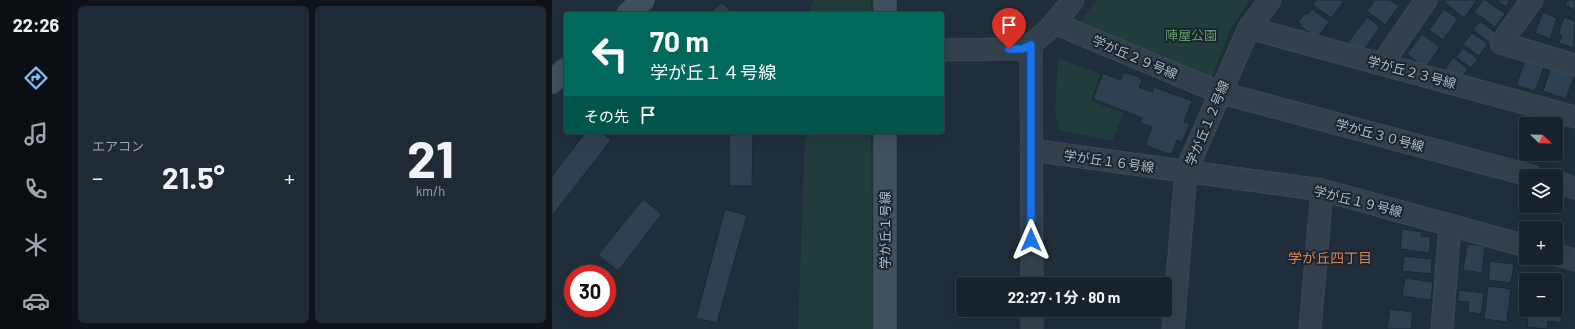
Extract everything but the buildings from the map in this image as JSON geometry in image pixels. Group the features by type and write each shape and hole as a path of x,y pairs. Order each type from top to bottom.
{"street":[{"path":"630,12 643,0"},
{"path":"885,0 885,12"},
{"path":"944,50 1022,49 1031,45 1054,23 1074,0"},
{"name":"学が丘１２号線","path":"1173,329 1186,171 1249,28 1270,0"},
{"path":"1382,64 1426,0"},
{"path":"1532,0 1501,43 1575,65"},
{"name":"学が丘２９号線","path":"1061,26 1209,88"},
{"name":"学が丘２３号線","path":"1249,28 1575,117"},
{"path":"1031,45 1032,277"},
{"path":"552,82 564,71"},
{"name":"学が丘３０号線","path":"1229,95 1519,173"},
{"name":"学が丘１号線","path":"885,134 885,329"},
{"name":"学が丘１６号線","path":"1031,150 1186,171"},
{"name":"学が丘１９号線","path":"1186,171 1322,190 1519,244"},
{"path":"1563,184 1575,188"},
{"path":"1310,329 1322,190"},
{"path":"1442,329 1450,226"},
{"path":"1563,257 1575,260"},
{"path":"1032,317 1032,329"}],"green space":[{"path":"813,0 871,0 871,12 810,12 810,7"},
{"name":"陣屋公園","path":"1097,0 1250,0 1231,28 1211,80 1078,24"},
{"path":"1058,58 1100,74 1091,101 1123,113 1112,141 1059,130 1055,110"},
{"path":"805,134 871,134 873,329 798,329"}],"district":[{"name":"学が丘四丁目","path":"1330,257"}],"route":[{"path":"1009,49 1022,49 1031,45 1031,240"}]}
